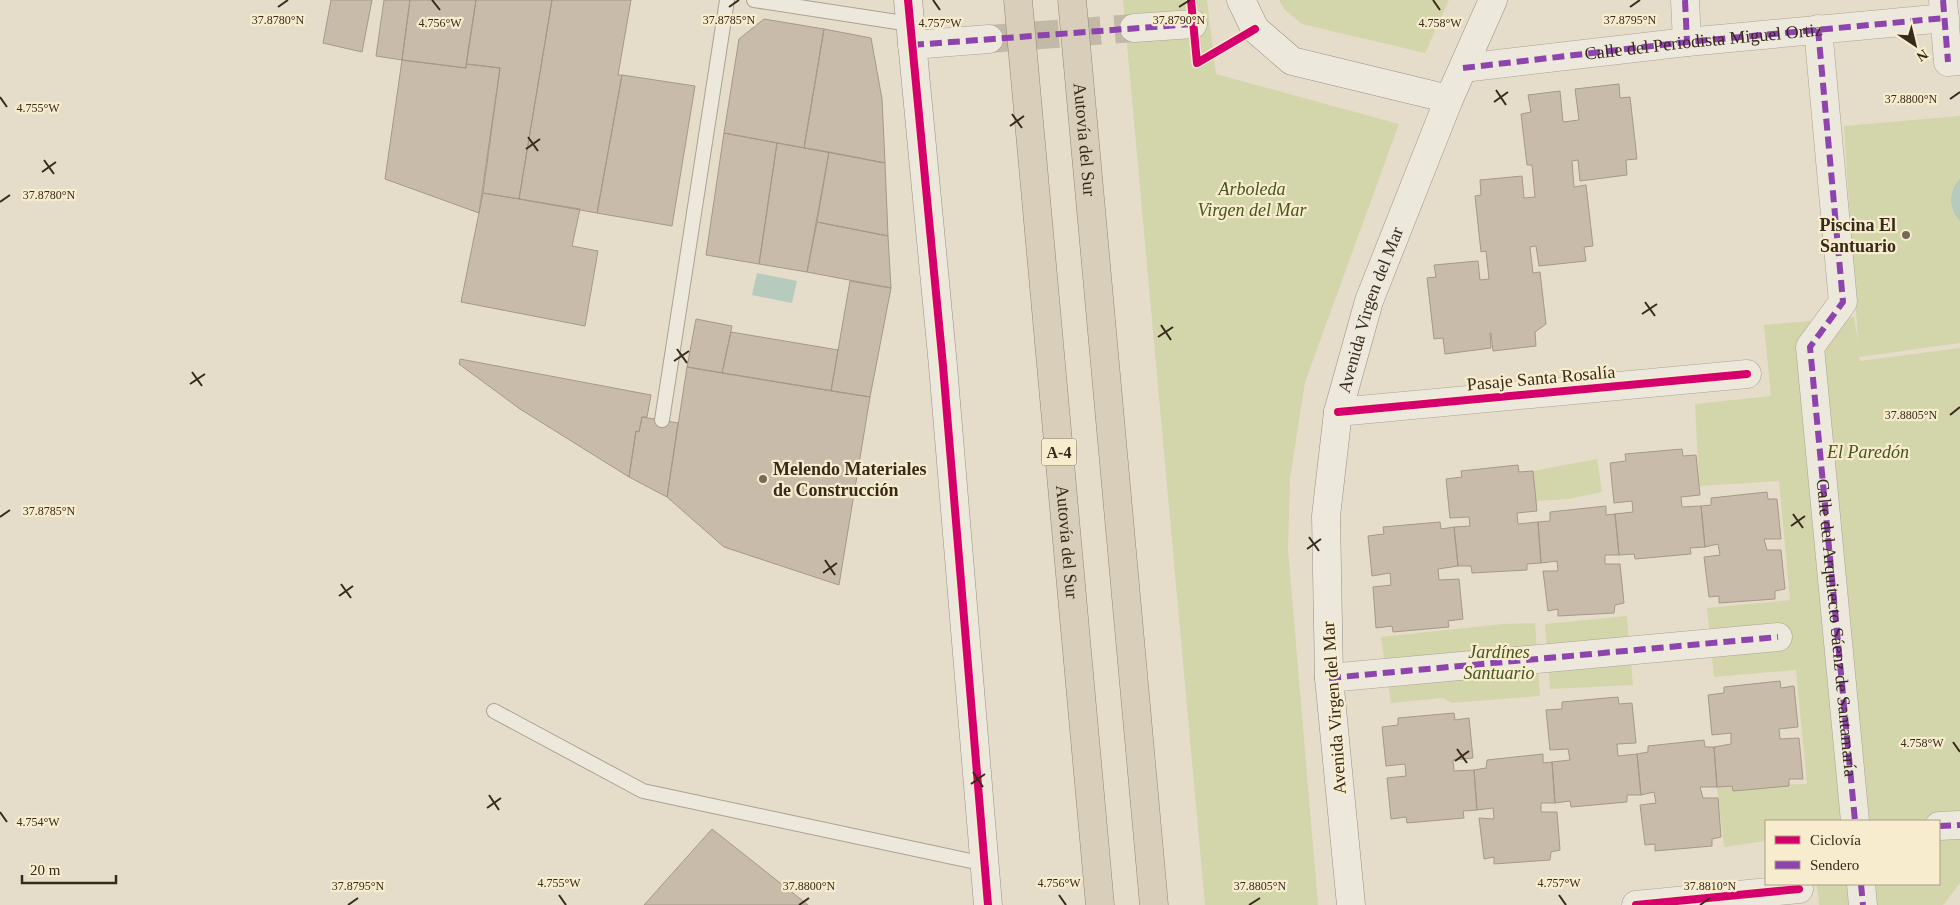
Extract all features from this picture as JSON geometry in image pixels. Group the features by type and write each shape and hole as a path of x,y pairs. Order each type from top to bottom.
{"highway":[{"name":"Autovía del Sur","path":"1018,0 1100,905"},
{"name":"Autovía del Sur","path":"1072,0 1154,905"}],"street":[{"path":"1241,0 1255,29 1292,61 1449,99"},
{"name":"Avenida Virgen del Mar","path":"1351,905 1329,678 1326,516 1338,412 1368,301 1449,99 1493,0"},
{"path":"1685,0 1687,42"},
{"path":"1944,9 1954,61"},
{"name":"Calle del Periodista Miguel Ortiz","path":"1463,68 1818,29 1944,9"},
{"path":"988,905 943,366 910,23 989,40"},
{"path":"1134,28 1193,24"},
{"name":"Calle del Arquitecto Sáenz de Santamaría","path":"1818,29 1843,302 1810,346 1855,820"},
{"name":"Pasaje Santa Rosalía","path":"1338,412 1747,374"},
{"path":"1329,678 1778,637"},
{"path":"1940,826 1960,825"},
{"path":"1860,885 1862,905"},
{"path":"1636,905 1799,888"}],"lane":[{"path":"662,420 727,0"},
{"path":"754,0 910,23"},
{"path":"494,711 643,791 985,864"}],"green space":[{"name":"Arboleda Virgen del Mar","path":"1123,0 1207,0 1216,74 1399,124 1305,382 1290,478 1288,549 1318,905 1205,905"},
{"path":"1279,0 1449,0 1425,53 1302,24 1285,10"},
{"name":"El Paredón","path":"1960,116 1960,343 1859,357 1860,361 1960,348 1960,883 1943,905 1819,905 1817,885 1940,885 1940,820 1765,820 1765,841 1724,847 1717,787 1807,784 1796,670 1714,677 1707,608 1790,600 1779,481 1699,486 1695,404 1771,396 1764,325 1854,317 1858,342 1844,126"},
{"path":"1597,459 1602,492 1569,499 1536,501 1533,471"},
{"path":"1627,616 1633,685 1550,689 1545,624"},
{"name":"Jardínes Santuario","path":"1535,623 1540,696 1452,703 1443,698 1391,703 1381,637 1503,624"}],"shaded area":[{"path":"1960,179 1960,221 1953,211 1951,200 1953,189"},
{"path":"757,273 797,281 792,303 752,295"}],"building":[{"path":"331,0 372,0 362,52 323,43"},
{"path":"384,0 410,0 402,60 376,56"},
{"path":"410,0 476,0 466,68 402,60"},
{"path":"476,0 552,0 519,199 483,193 500,68 466,64"},
{"path":"552,0 631,0 618,75 622,75 597,213 519,199"},
{"path":"764,19 824,29 804,148 724,133 739,39"},
{"path":"824,29 871,38 882,99 885,163 804,148"},
{"path":"402,60 466,68 466,64 500,68 479,213 385,179"},
{"path":"622,75 695,86 672,226 597,213"},
{"path":"1619,84 1620,98 1630,97 1637,159 1626,160 1627,175 1580,181 1578,160 1572,161 1574,187 1586,185 1593,246 1584,247 1586,261 1539,266 1536,246 1530,247 1533,273 1540,272 1546,324 1535,332 1536,346 1493,351 1490,333 1491,348 1445,354 1443,338 1434,339 1427,278 1436,277 1434,265 1478,261 1480,280 1489,279 1486,251 1481,252 1475,196 1481,195 1480,180 1522,176 1524,198 1535,197 1532,165 1527,165 1521,114 1531,112 1528,95 1560,91 1563,122 1579,120 1575,89"},
{"path":"724,133 777,143 759,264 706,255"},
{"path":"777,143 829,152 807,272 759,264"},
{"path":"829,152 885,163 888,236 817,222"},
{"path":"483,193 580,209 572,246 598,251 585,326 461,302"},
{"path":"817,222 888,236 891,288 807,272"},
{"path":"850,281 891,288 870,397 831,391"},
{"path":"696,319 732,326 722,373 687,367"},
{"path":"731,332 838,350 831,391 722,373"},
{"path":"460,359 651,395 647,417 642,417 639,432 636,431 629,477 520,409 459,364"},
{"name":"Melendo Materiales de Construcción","path":"687,367 870,397 839,585 724,547 667,497"},
{"path":"642,417 678,423 667,497 629,477 636,431 639,432"},
{"path":"1682,449 1683,456 1696,455 1700,495 1681,497 1682,507 1701,506 1705,547 1690,548 1691,554 1635,559 1634,554 1619,555 1615,514 1633,512 1632,501 1614,503 1610,463 1626,461 1625,454"},
{"path":"1518,465 1519,472 1533,471 1537,511 1517,513 1518,524 1538,522 1541,563 1527,564 1527,570 1472,573 1471,566 1458,566 1454,527 1470,526 1469,517 1450,518 1446,479 1462,477 1461,471"},
{"path":"1767,492 1768,499 1777,499 1781,539 1764,539 1767,550 1781,550 1785,589 1775,591 1775,599 1719,603 1719,596 1709,597 1704,557 1720,555 1718,544 1705,547 1701,506 1711,505 1711,498"},
{"path":"1606,506 1606,515 1615,514 1619,555 1605,555 1605,564 1620,564 1624,603 1615,605 1614,613 1558,616 1558,609 1548,611 1543,571 1558,571 1557,561 1541,563 1538,522 1550,521 1550,512"},
{"path":"1440,522 1441,529 1454,527 1458,566 1438,569 1439,580 1459,579 1463,619 1448,621 1449,627 1393,632 1392,626 1376,628 1373,587 1391,585 1390,573 1372,576 1368,536 1384,534 1383,527"},
{"path":"1780,681 1781,688 1794,686 1798,727 1779,729 1780,739 1799,738 1803,779 1789,779 1789,786 1733,791 1732,786 1717,787 1714,747 1731,744 1731,733 1712,735 1708,695 1724,693 1724,687"},
{"path":"1618,697 1619,704 1632,703 1636,743 1617,744 1618,756 1637,754 1641,795 1627,795 1627,802 1571,807 1570,801 1555,803 1552,762 1570,760 1568,749 1550,750 1546,710 1562,709 1562,702"},
{"path":"1454,713 1455,720 1469,718 1473,758 1453,760 1454,771 1474,770 1477,810 1463,811 1464,818 1407,823 1406,817 1391,819 1387,778 1406,776 1405,764 1386,766 1382,727 1398,725 1398,718"},
{"path":"1704,740 1705,747 1714,747 1717,787 1700,787 1703,798 1718,798 1721,837 1712,839 1712,846 1655,851 1655,844 1645,845 1640,805 1656,803 1654,792 1641,795 1637,754 1648,752 1648,746"},
{"path":"1543,754 1543,763 1552,762 1555,803 1541,803 1541,812 1557,812 1560,850 1551,852 1550,860 1494,864 1494,857 1484,859 1479,818 1494,819 1493,808 1477,810 1474,770 1486,768 1487,760"},
{"path":"712,829 808,905 644,905"}],"tunnel":[{"path":"989,39 1134,28"}],"marked path":[{"path":"1685,0 1687,42"},
{"path":"1943,0 1948,62"},
{"path":"1463,68 1687,42 1945,18"},
{"path":"912,45 1193,24"},
{"path":"1818,29 1843,302 1810,347 1855,820"},
{"path":"1329,678 1778,637"},
{"path":"1940,826 1960,825"},
{"path":"1861,885 1863,905"}],"cycle path":[{"path":"908,0 943,366 988,905"},
{"path":"1191,0 1197,63 1255,29"},
{"path":"1338,412 1747,374"},
{"path":"1636,905 1799,889"}],"place":[{"name":"Piscina El Santuario","path":"1906,235"},
{"name":"Melendo Materiales de Construcción","path":"763,479"}]}
